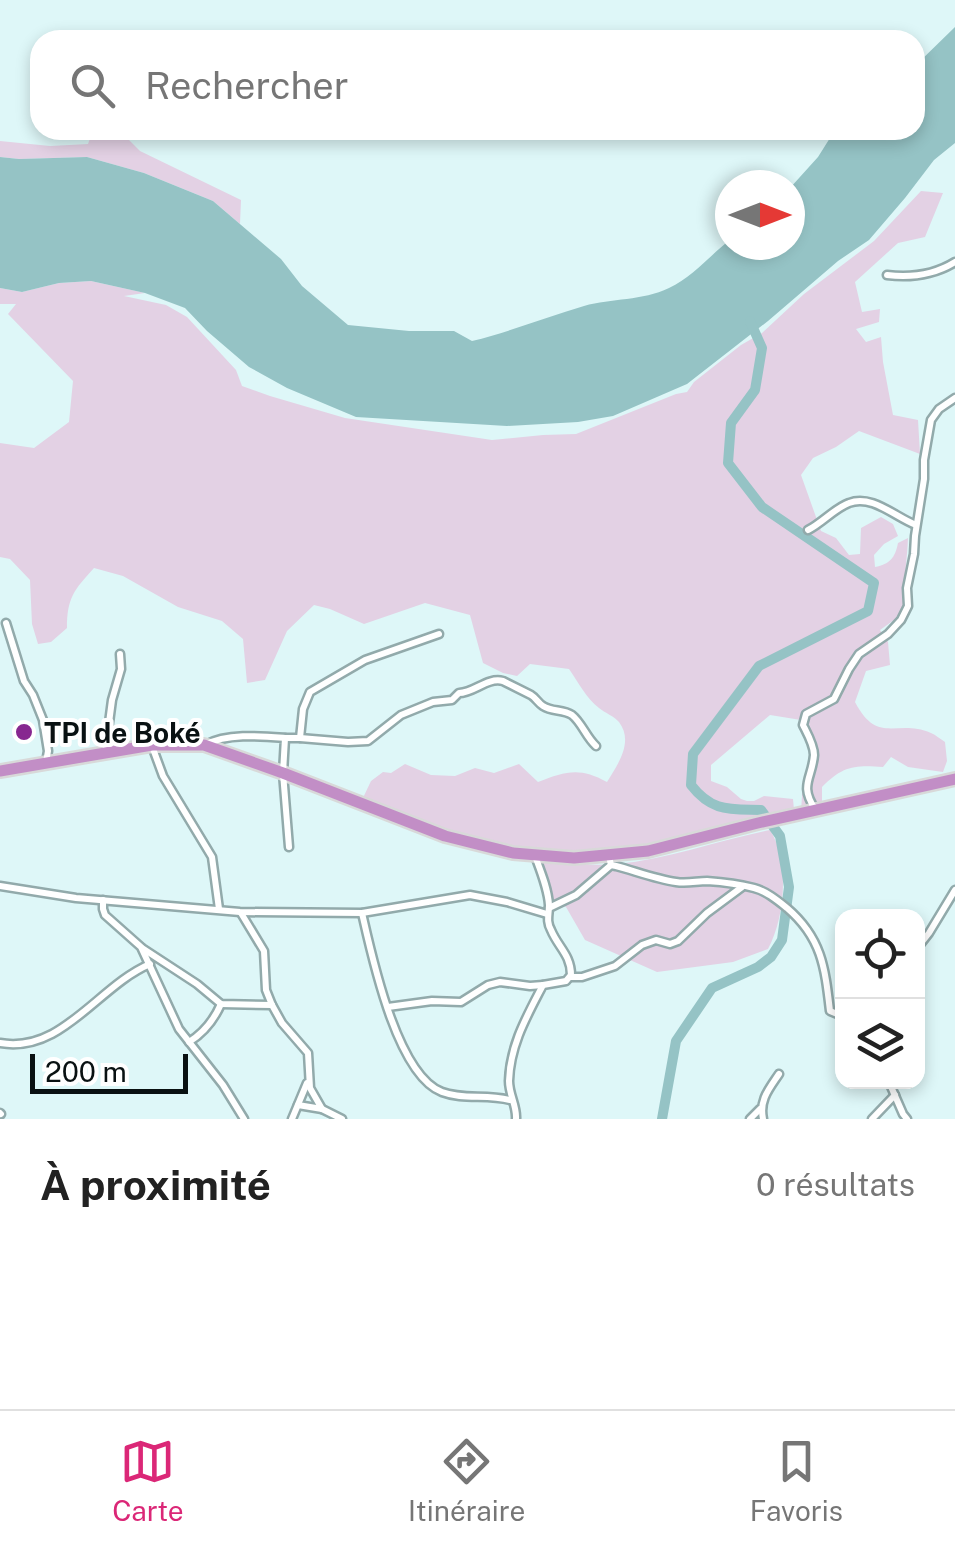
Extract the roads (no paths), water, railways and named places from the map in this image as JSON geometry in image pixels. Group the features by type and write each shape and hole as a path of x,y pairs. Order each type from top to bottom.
{"highway":[{"path":"0,771 152,746 204,745 476,846 536,856 610,860 955,779"}],"street":[{"path":"887,275 918,276 940,271 955,262"},
{"path":"816,810 808,797 814,752 802,724 806,714 834,699 860,654 888,634 908,606 907,588 930,420 955,398"},
{"path":"808,530 848,503 868,500 916,524"},
{"path":"6,623 24,682 34,695 43,720 46,762"},
{"path":"300,738 303,709 310,692 365,660 438,634"},
{"path":"106,753 120,654"},
{"path":"204,745 214,740 262,736 368,741 401,715 433,702 452,700 487,682 502,681 530,694 542,706 568,712 596,746"},
{"path":"285,738 289,848"},
{"path":"152,746 163,776 212,857 219,909"},
{"path":"388,1006 461,1002 500,982 530,986 566,981 571,968 551,930 545,885 536,856"},
{"path":"0,886 240,912 362,913 470,895 548,911 576,895 610,860 677,882 758,888 778,900 808,928 818,945 826,969 830,1011 835,1013"},
{"path":"569,977 582,977 615,966 642,944 678,941 742,886"},
{"path":"925,938 955,890"},
{"path":"103,900 105,915 141,947 221,1004 272,1005"},
{"path":"240,912 264,950 266,990 272,1005 308,1054 310,1088 322,1109"},
{"path":"362,913 374,964 413,1067 437,1091 510,1100"},
{"path":"141,947 179,1029 224,1085 244,1119"},
{"path":"0,1043 38,1040 64,1029 107,992 150,964"},
{"path":"516,1119 509,1082 513,1046 544,985"},
{"path":"190,1042 214,1021 221,1004"},
{"path":"764,1119 764,1096 779,1074"},
{"path":"292,1119 308,1077"},
{"path":"892,1089 908,1119"},
{"path":"872,1119 895,1095"},
{"path":"298,1105 322,1109 342,1119"},
{"path":"750,1119 761,1108"}],"water":[{"path":"955,27 955,143 934,160 869,240 687,384 613,416 578,422 507,426 356,417 249,367 185,308 145,293 91,281 59,283 22,292 0,288 0,157 87,157 144,173 213,201 281,259 302,286 348,325 454,331 472,341 584,306 669,288 715,253 715,260 805,260 805,171 829,140 925,140 925,56"}],"waterway":[{"path":"662,1119 676,1041 712,988 771,957 782,940 789,887 780,836 761,810 714,805 699,794 691,785 693,754 759,666 868,611 874,583 762,507 728,463 731,423 755,390 762,348 750,321"}],"place":[{"name":"TPI de Boké","path":"24,732"}]}
